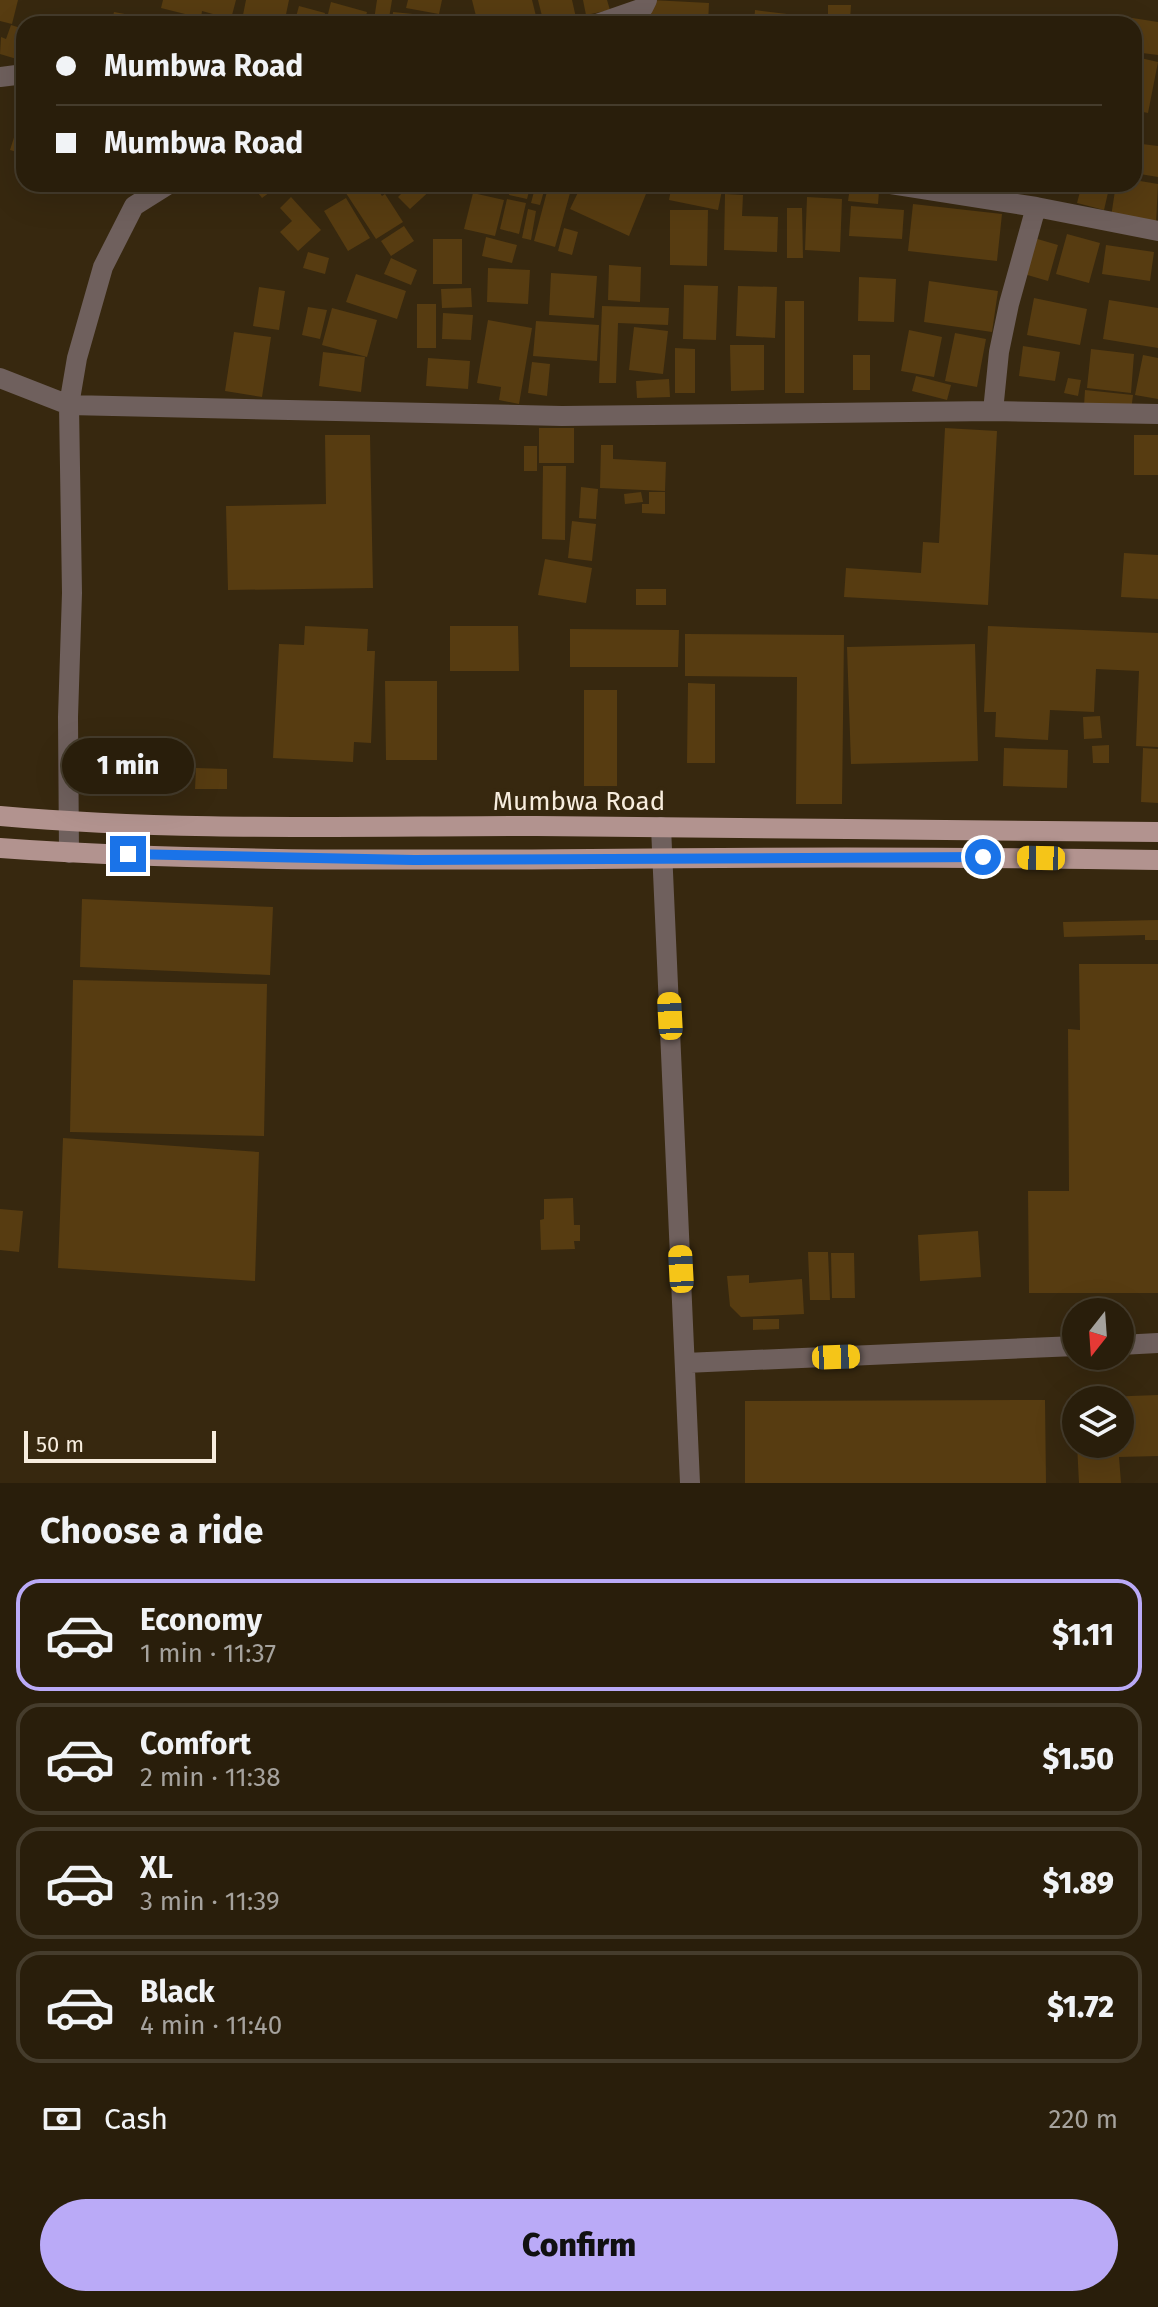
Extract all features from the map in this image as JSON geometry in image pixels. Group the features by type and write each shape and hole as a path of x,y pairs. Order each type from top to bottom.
{"main road":[{"name":"Mumbwa Road","path":"0,816 70,821 348,828 661,827 1158,832"},
{"path":"0,848 69,853 414,860 953,857 1158,860"}],"street":[{"path":"620,16 643,8 647,0"},
{"path":"69,853 68,717 72,593 69,405 77,358 103,267 134,206 156,192"},
{"path":"941,192 1158,231"},
{"path":"993,411 999,352 1009,304 1036,207"},
{"path":"0,378 69,405 562,416 993,411 1158,414"},
{"path":"661,827 690,1483"},
{"path":"1134,1344 1158,1343"},
{"path":"685,1363 1062,1347"}],"building":[{"path":"0,0 18,0 12,24 0,21"},
{"path":"163,0 236,0 232,16 202,11 201,16 193,16 161,8"},
{"path":"246,0 289,0 286,16 243,16"},
{"path":"377,0 392,0 389,16 375,16"},
{"path":"408,0 442,0 439,14 406,8"},
{"path":"472,0 532,0 536,16 476,16"},
{"path":"538,0 572,0 576,16 542,16"},
{"path":"583,0 607,0 610,10 586,15"},
{"path":"651,0 709,3 708,16 650,16"},
{"path":"331,2 367,12 366,16 328,16"},
{"path":"828,5 851,5 850,16 828,16"},
{"path":"299,6 325,13 324,16 296,16"},
{"path":"755,10 787,14 787,16 755,16"},
{"path":"114,12 136,16 113,16"},
{"path":"393,12 423,15 423,16 393,16"},
{"path":"1142,20 1158,22 1158,55 1142,53"},
{"path":"11,25 16,27 16,59 0,54 1,37 6,39"},
{"path":"1142,58 1158,62 1148,113 1142,112"},
{"path":"16,131 16,152 10,150"},
{"path":"1142,144 1158,146 1158,177 1142,174"},
{"path":"1142,181 1158,184 1156,224 1111,217 1115,192 1142,192"},
{"path":"345,192 385,194 403,222 376,239"},
{"path":"403,192 429,192 410,209 398,197"},
{"path":"510,192 529,192 527,199 509,195"},
{"path":"534,192 544,192 540,205 531,203"},
{"path":"547,192 570,192 555,247 534,241"},
{"path":"578,192 647,192 629,236 570,209"},
{"path":"670,192 722,192 718,210 669,200"},
{"path":"849,192 879,192 878,204 848,201"},
{"path":"1080,192 1108,192 1104,210 1077,203"},
{"path":"473,193 504,200 495,236 464,229"},
{"path":"725,194 743,195 742,216 778,217 777,252 724,250"},
{"path":"291,197 321,230 298,251 280,232 292,221 280,208"},
{"path":"807,197 842,199 840,252 805,250"},
{"path":"346,198 370,238 348,251 324,211"},
{"path":"507,199 526,203 519,234 500,229"},
{"path":"913,204 1002,214 997,261 908,251"},
{"path":"851,206 904,210 902,239 849,236"},
{"path":"787,208 802,208 803,258 787,258"},
{"path":"528,209 536,211 531,240 522,238"},
{"path":"670,210 708,210 707,266 670,265"},
{"path":"404,226 414,241 391,256 381,241"},
{"path":"564,228 578,232 572,255 558,251"},
{"path":"1067,234 1100,243 1089,283 1056,274"},
{"path":"486,237 517,245 512,263 482,256"},
{"path":"1034,238 1058,245 1048,281 1024,274"},
{"path":"433,239 462,239 462,284 433,284"},
{"path":"1106,245 1154,252 1150,281 1102,274"},
{"path":"308,252 329,258 325,274 303,268"},
{"path":"391,258 417,270 411,285 384,274"},
{"path":"609,265 641,267 640,302 608,300"},
{"path":"488,268 530,270 528,304 487,302"},
{"path":"551,273 597,276 594,318 549,315"},
{"path":"356,274 406,291 397,319 346,302"},
{"path":"859,277 896,279 894,322 858,321"},
{"path":"929,281 998,291 992,332 924,322"},
{"path":"684,285 718,286 716,340 683,339"},
{"path":"738,286 777,287 775,338 736,336"},
{"path":"259,287 285,291 279,330 253,326"},
{"path":"471,288 472,307 442,308 441,289"},
{"path":"1034,298 1087,309 1080,345 1027,335"},
{"path":"1109,300 1158,308 1158,348 1103,339"},
{"path":"785,301 804,301 804,393 785,393"},
{"path":"417,304 436,304 436,348 417,348"},
{"path":"602,306 669,308 668,325 618,323 616,383 599,383"},
{"path":"308,307 327,310 320,339 302,335"},
{"path":"332,308 377,320 367,357 322,345"},
{"path":"443,313 473,315 471,340 442,339"},
{"path":"488,320 532,328 519,404 499,400 501,387 477,383"},
{"path":"536,321 599,325 597,361 533,356"},
{"path":"634,327 668,331 663,374 629,370"},
{"path":"909,330 942,337 934,377 901,371"},
{"path":"234,332 271,337 262,397 225,391"},
{"path":"955,333 986,339 977,387 945,381"},
{"path":"730,345 764,345 764,390 731,391"},
{"path":"1023,346 1060,352 1055,381 1019,376"},
{"path":"675,348 695,349 695,393 675,393"},
{"path":"1091,349 1134,354 1131,393 1087,388"},
{"path":"323,352 365,357 361,392 319,386"},
{"path":"853,355 870,355 870,390 853,390"},
{"path":"1143,355 1158,358 1158,399 1135,395"},
{"path":"428,358 470,361 468,389 426,386"},
{"path":"532,362 550,364 547,396 528,393"},
{"path":"916,376 951,385 947,400 912,391"},
{"path":"1068,378 1081,380 1078,396 1064,393"},
{"path":"669,379 670,397 637,398 636,381"},
{"path":"1085,390 1133,395 1131,411 1084,406"},
{"path":"539,428 574,428 574,463 539,463"},
{"path":"945,428 997,431 988,605 844,597 846,568 921,573 923,542 939,543"},
{"path":"325,435 370,435 373,588 228,590 226,506 326,504"},
{"path":"1134,435 1158,435 1158,475 1134,475"},
{"path":"601,445 613,445 613,459 666,462 665,491 600,488"},
{"path":"524,446 537,446 537,471 524,471"},
{"path":"543,466 566,466 565,540 542,539"},
{"path":"581,487 598,489 596,519 579,518"},
{"path":"641,492 643,502 625,504 624,494"},
{"path":"649,492 665,492 665,514 642,513 642,504 649,504"},
{"path":"572,521 596,524 592,561 568,558"},
{"path":"1124,553 1158,555 1158,599 1121,597"},
{"path":"545,559 592,568 586,603 538,595"},
{"path":"636,589 666,589 666,605 636,605"},
{"path":"305,626 368,629 367,651 375,651 371,743 354,742 353,762 273,758 279,644 304,645"},
{"path":"450,626 518,626 519,671 450,671"},
{"path":"988,626 1158,633 1158,747 1136,746 1139,671 1096,669 1094,712 1050,710 1048,740 995,737 996,712 984,712"},
{"path":"570,629 679,630 678,667 570,667"},
{"path":"685,634 844,635 842,804 796,804 797,677 685,676"},
{"path":"975,644 978,761 851,764 847,647"},
{"path":"385,681 437,681 437,760 386,760"},
{"path":"688,683 715,684 715,763 687,763"},
{"path":"584,690 617,690 617,786 584,786"},
{"path":"1100,716 1102,738 1084,739 1083,717"},
{"path":"1109,745 1109,763 1093,763 1092,746"},
{"path":"1004,748 1068,750 1067,788 1003,786"},
{"path":"1143,748 1158,749 1158,803 1141,802"},
{"path":"196,768 227,769 227,789 195,789"},
{"path":"82,899 273,907 270,975 80,967"},
{"path":"1158,920 1158,940 1145,940 1145,935 1064,937 1063,922"},
{"path":"1079,964 1158,964 1158,1293 1029,1293 1028,1191 1069,1191 1068,1029 1080,1030"},
{"path":"73,980 267,984 264,1136 70,1132"},
{"path":"63,1138 259,1152 255,1281 58,1268"},
{"path":"573,1198 574,1225 580,1225 580,1241 574,1241 575,1249 541,1250 540,1220 544,1219 544,1199"},
{"path":"0,1209 23,1211 19,1252 0,1250"},
{"path":"978,1231 981,1277 920,1281 918,1235"},
{"path":"808,1252 828,1252 830,1300 810,1300"},
{"path":"831,1253 854,1253 855,1298 832,1298"},
{"path":"749,1275 749,1283 802,1279 804,1314 741,1317 730,1306 727,1276"},
{"path":"753,1319 779,1319 779,1329 753,1330"},
{"path":"1158,1395 1158,1456 1134,1457 1134,1396"},
{"path":"1045,1400 1046,1483 745,1483 745,1401"},
{"path":"1078,1458 1119,1458 1121,1483 1079,1483"}],"route":[{"path":"128,854 414,860 983,857"}]}
